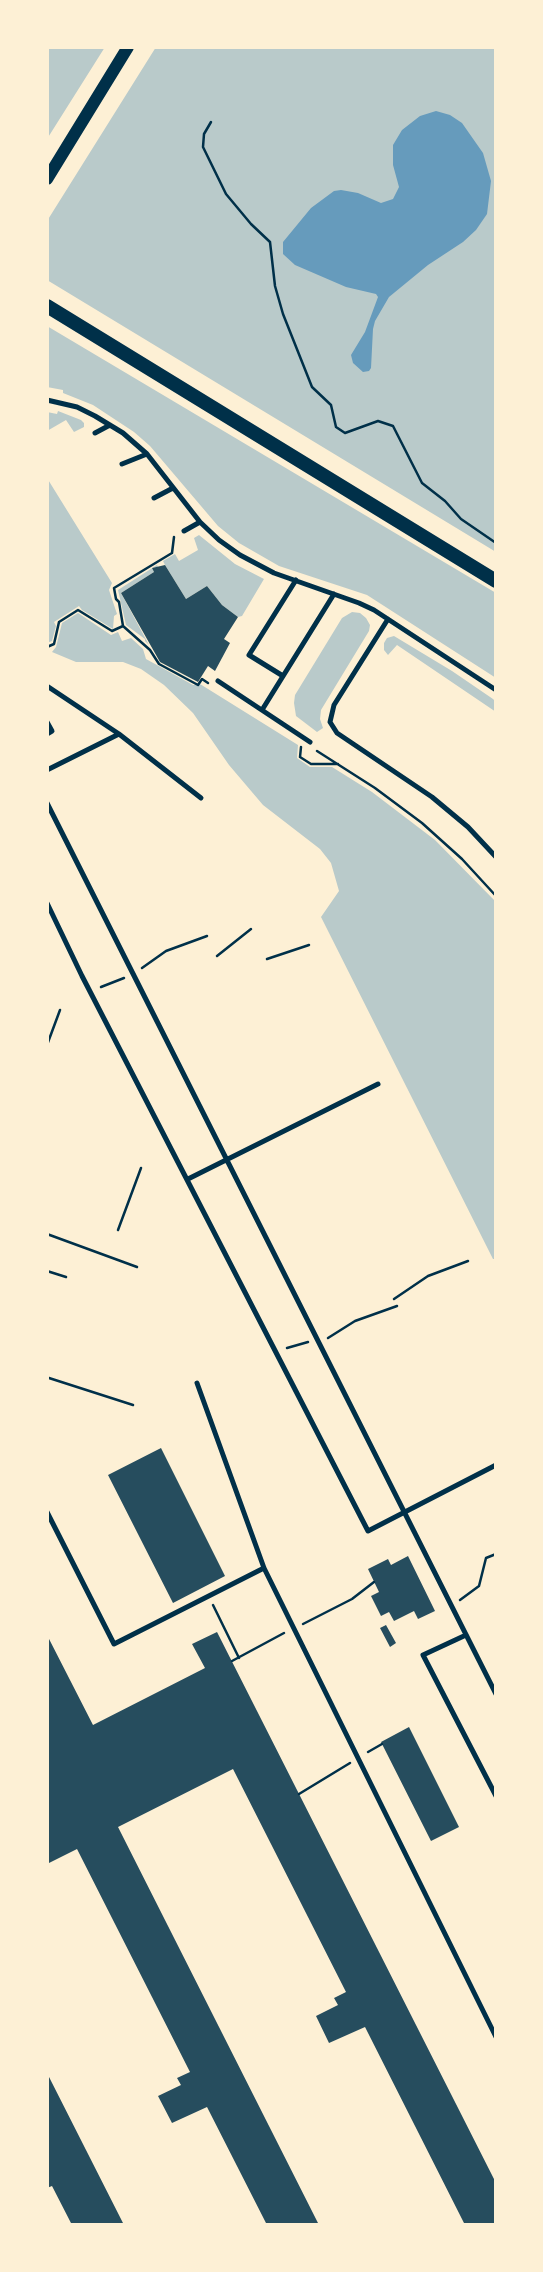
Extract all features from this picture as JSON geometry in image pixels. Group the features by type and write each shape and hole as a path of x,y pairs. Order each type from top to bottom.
{"main road":[{"path":"47,306 496,581"}],"street":[{"path":"47,179 128,47"}],"lane":[{"path":"47,400 76,407 110,425 147,454 200,522 240,555 296,580 359,603 496,690"},
{"path":"94,433 110,425"},
{"path":"122,464 147,454"},
{"path":"154,498 173,488"},
{"path":"184,531 200,522"},
{"path":"283,677 249,655 296,580"},
{"path":"262,710 334,594"},
{"path":"388,619 334,705 330,722 337,733 432,797 468,827 496,857"},
{"path":"218,681 310,741"},
{"path":"47,686 119,733 201,798"},
{"path":"47,722 49,733"},
{"path":"47,770 119,733"},
{"path":"47,803 496,1694"},
{"path":"47,903 368,1531 496,1465"},
{"path":"188,1179 378,1084"},
{"path":"197,1383 264,1568 496,2037"},
{"path":"47,1512 114,1644 264,1568"},
{"path":"466,1635 423,1655 496,1796"}],"path":[{"path":"211,122 204,134 203,147 226,194 251,224 271,242 275,286 282,314 312,387 331,405 336,427 345,433 378,421 393,426 422,483 448,504 461,519 496,543"},
{"path":"47,647 54,644 59,622 78,610 112,631 122,626 114,587 172,553 174,537"},
{"path":"310,741 315,749 422,823 462,859 496,896"},
{"path":"217,956 251,929"},
{"path":"90,991 134,974 166,951 207,936"},
{"path":"267,959 309,945"},
{"path":"47,1045 60,1010"},
{"path":"118,1230 141,1168"},
{"path":"47,1234 137,1267"},
{"path":"394,1299 428,1276 468,1261"},
{"path":"47,1271 66,1277"},
{"path":"276,1351 319,1341 355,1321 397,1306"},
{"path":"49,1378 133,1405"},
{"path":"452,1606 479,1586 486,1558 496,1555"},
{"path":"208,1597 239,1658"},
{"path":"299,1794 382,1744"}],"shaded area":[{"path":"47,47 105,47 47,139"},
{"path":"156,47 496,47 496,552 47,280 47,221"},
{"path":"47,326 496,593 496,678 367,595 279,566 239,543 218,526 150,446 134,432 93,405 63,393 63,390 47,387"},
{"path":"58,411 81,420 84,427 74,432 66,420 47,431 47,412 57,414"},
{"path":"47,478 112,583 109,590 117,614 114,616 113,629 79,606 54,622 56,626 52,641 47,643"},
{"path":"199,535 235,564 264,579 242,616 238,617 222,605 207,586 186,599 165,565 163,561 175,554 179,561 198,550 194,538"},
{"path":"152,568 154,572 121,593 149,645 126,625 118,590"},
{"path":"352,612 360,613 366,618 370,625 369,631 321,710 323,728 317,732 296,716 295,695 342,618"},
{"path":"78,613 111,635 118,632 122,641 131,638 143,649 146,659 193,685 200,684 298,745 297,758 310,767 332,767 372,792 435,840 496,902 496,1259 493,1259 321,917 339,891 331,863 320,849 263,805 229,765 193,713 164,685 141,669 123,662 76,662 52,652 56,647 62,623"},
{"path":"394,636 493,699 496,702 496,712 397,645 388,655 384,650 384,643 387,638"}],"water":[{"path":"436,111 450,115 462,123 483,153 491,181 487,214 463,242 428,265 389,297 375,321 371,368 363,372 353,363 351,355 365,332 378,297 376,294 346,287 295,265 283,254 283,242 311,208 334,191 358,193 381,203 393,199 399,187 393,165 393,145 402,130 420,116"}],"building":[{"path":"165,565 186,599 207,586 222,605 238,617 224,639 230,643 215,671 208,666 198,682 160,662 121,593 154,572 152,568"},
{"path":"161,1448 225,1576 173,1603 108,1475"},
{"path":"408,1556 435,1611 418,1619 414,1611 394,1621 389,1612 381,1616 371,1596 379,1592 368,1569 388,1559 391,1565"},
{"path":"386,1625 396,1643 390,1647 380,1628"},
{"path":"217,1632 496,2183 496,2225 465,2225 365,2027 329,2043 316,2016 338,2005 334,1998 346,1992 233,1769 118,1827 319,2225 267,2225 207,2107 172,2123 158,2096 181,2085 177,2078 190,2072 77,1849 47,1864 47,1635 93,1725 205,1668 192,1644"},
{"path":"409,1727 459,1827 431,1841 381,1742"},
{"path":"47,2073 124,2225 72,2225 52,2186 47,2188"}]}
